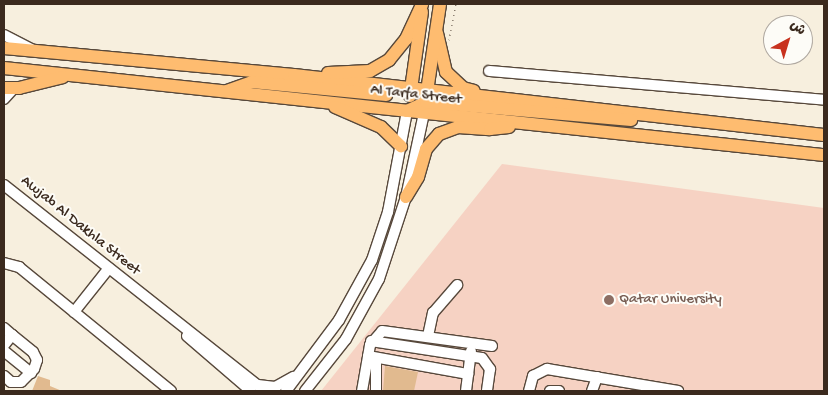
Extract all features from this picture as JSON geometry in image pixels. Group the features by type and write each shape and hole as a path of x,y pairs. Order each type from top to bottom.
{"main road":[{"path":"294,75 357,73 381,66 398,52 423,4"},
{"path":"407,111 423,4"},
{"path":"425,102 435,25 440,4"},
{"path":"435,25 446,72 462,88 482,97"},
{"name":"Al Tarfa Street","path":"4,48 294,75 410,93"},
{"name":"Al Tarfa Street","path":"4,68 78,74 407,111"},
{"path":"9,88 78,74"},
{"path":"226,92 252,82 410,93 425,102 659,122 684,117"},
{"name":"Al Tarfa Street","path":"425,102 482,97 684,117 822,134"},
{"path":"319,101 381,127 401,146"},
{"path":"407,111 425,102"},
{"name":"Al Tarfa Street","path":"425,102 517,123 824,155"},
{"path":"406,197 416,181 426,149 439,134 458,126 490,129 517,123"}],"street":[{"name":"Al Tarfa Street","path":"4,34 37,51"},
{"path":"489,71 824,100"},
{"path":"4,99 9,88"},
{"path":"305,391 342,344 367,304 385,262 406,197 425,102"},
{"path":"286,391 325,342 358,290 378,244 392,195 407,111"},
{"name":"Awjab Al Dakhla Street","path":"4,184 138,291 254,388 265,391"},
{"path":"4,263 16,265 170,391"},
{"path":"74,312 109,268"},
{"path":"428,336 433,313 457,285"},
{"path":"4,328 36,357 36,366 31,373 18,383 4,376"},
{"path":"371,341 384,330 492,346"},
{"path":"4,345 12,335"},
{"path":"371,341 482,358 489,365 487,391"},
{"path":"371,341 376,391"},
{"path":"254,388 270,388 284,384 314,350 325,342"},
{"path":"466,391 472,343"},
{"path":"4,351 31,373"},
{"path":"372,357 468,374"},
{"path":"362,391 372,357"},
{"path":"529,391 533,376 543,369 678,391"},
{"path":"592,391 597,378"},
{"path":"550,391 559,391"}],"path":[{"path":"450,47 456,4"}],"shaded area":[{"name":"Qatar University","path":"502,164 824,208 824,391 321,391"}],"building":[{"path":"385,366 418,372 414,391 383,391"},
{"path":"38,376 50,380 50,386 62,391 32,391"}],"place":[{"name":"Qatar University","path":"609,300"}]}
